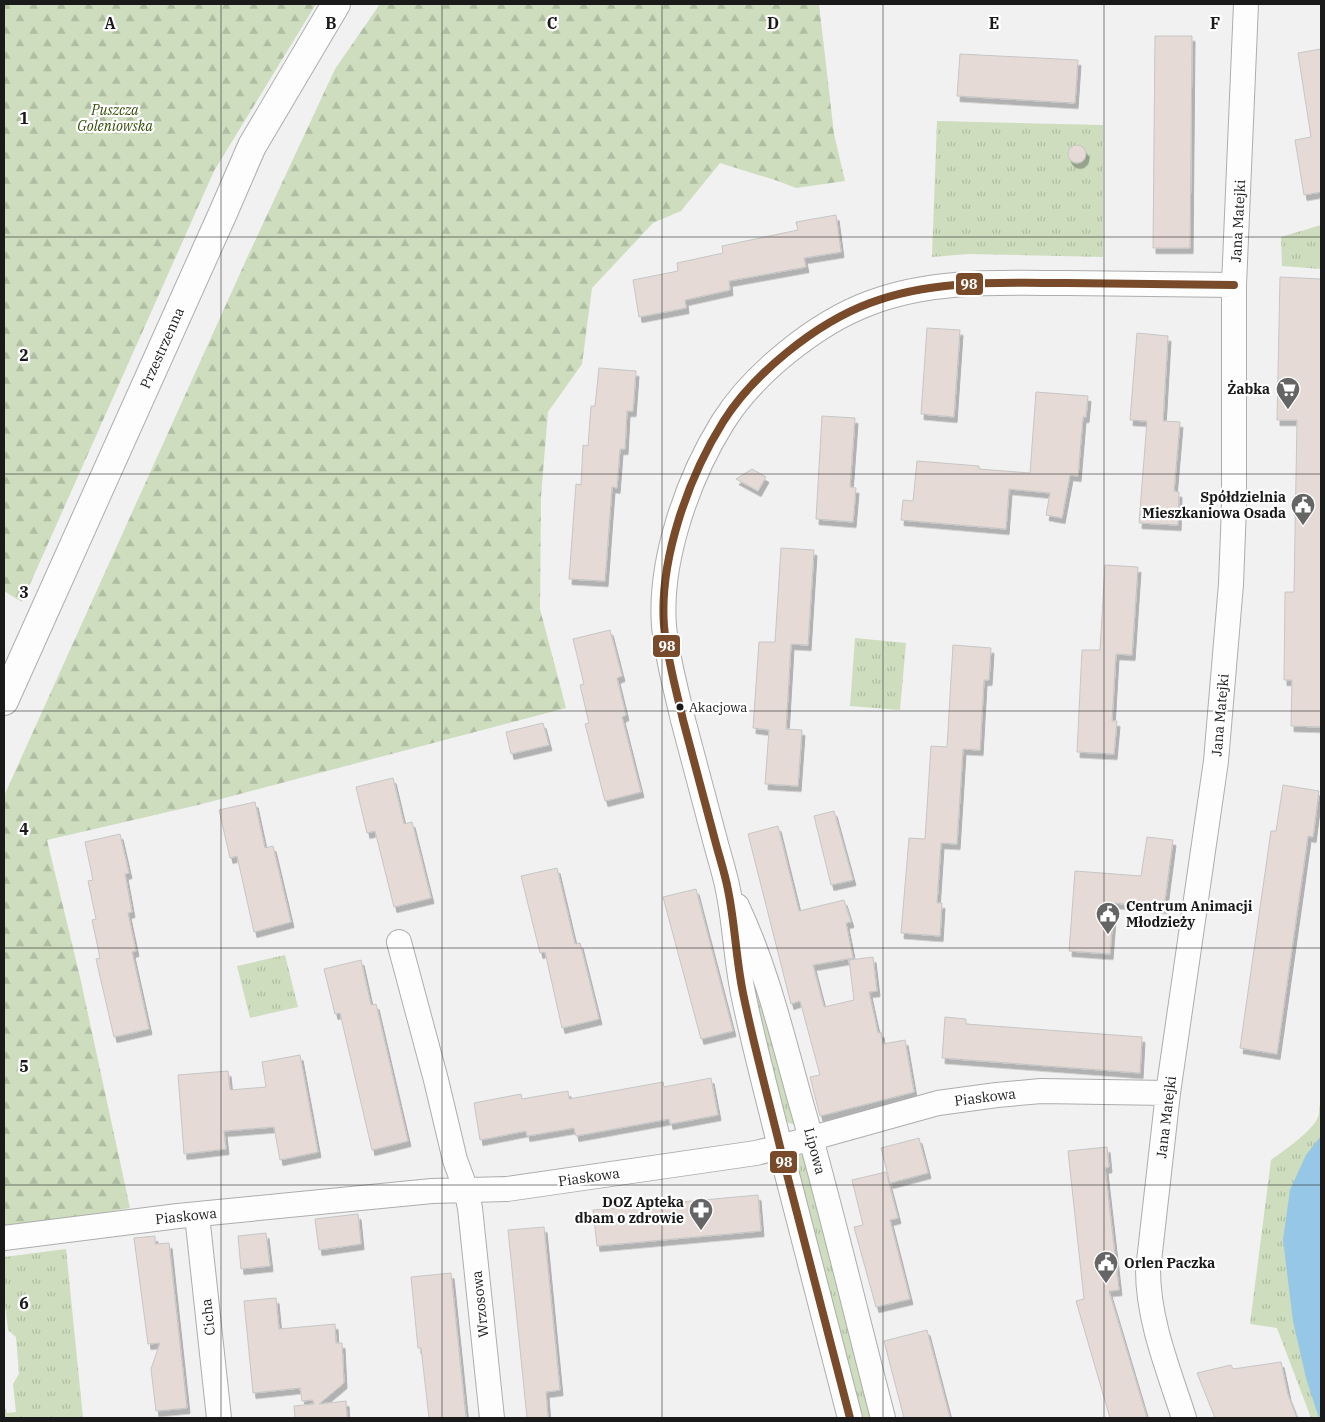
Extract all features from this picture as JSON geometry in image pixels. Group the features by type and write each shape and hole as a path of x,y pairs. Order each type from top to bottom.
{"street":[{"name":"Przestrzenna","path":"4,701 252,146 336,4"},
{"name":"Jana Matejki","path":"1184,1418 1155,1324 1148,1281 1168,1093 1216,761 1231,594 1234,507 1234,285 1246,4"},
{"name":"Lipowa","path":"850,1418 780,1147 743,992 734,944 728,889 672,673 664,626 664,596 666,572 678,517 696,473 723,421 750,388 780,359 815,332 843,314 873,302 948,285 993,282 1234,285"},
{"name":"Lipowa","path":"728,889 752,939 769,985 812,1138 883,1418"},
{"name":"Wrzosowa","path":"399,942 436,1080 454,1160 466,1190 470,1208 492,1418"},
{"name":"Piaskowa","path":"4,1238 197,1215 432,1191 507,1188 756,1152 780,1147 923,1106 997,1095 1041,1091 1168,1093"},
{"name":"Cicha","path":"197,1215 220,1418"}],"green space":[{"name":"Puszcza Goleniowska","path":"4,4 316,4 214,171 22,602 4,591"},
{"path":"380,4 819,4 834,134 845,181 796,188 720,163 681,211 653,223 592,288 582,364 548,412 541,496 540,609 566,708 198,805 47,840 80,977 130,1208 63,1220 4,1226 4,796 247,258 335,69"},
{"path":"937,121 1103,125 1103,257 968,254 932,257"},
{"path":"1321,225 1321,269 1282,266 1281,237"},
{"path":"855,638 906,643 900,710 850,706"},
{"path":"744,949 750,949 796,1122 793,1124 785,1122"},
{"path":"285,955 298,1007 250,1018 237,966"},
{"path":"1321,1102 1321,1418 1311,1418 1277,1328 1250,1324 1271,1160 1311,1128 1318,1117"},
{"path":"799,1155 805,1156 876,1418 857,1418 792,1160"},
{"path":"66,1249 83,1418 4,1418 4,1409 6,1409 7,1413 16,1412 13,1384 19,1374 16,1337 8,1330 4,1295 4,1257"}],"water":[{"path":"1321,1136 1321,1418 1319,1418 1306,1378 1293,1321 1283,1240 1290,1190 1306,1155"}],"building":[{"path":"1155,36 1192,36 1190,248 1153,248"},
{"path":"1321,49 1321,192 1304,195 1295,140 1311,137 1298,53"},
{"path":"960,54 1078,60 1075,103 957,96"},
{"path":"1073,145 1081,145 1086,150 1084,161 1073,163 1068,158 1068,150"},
{"path":"836,215 841,252 804,258 806,267 729,281 730,290 685,300 686,308 639,317 633,280 678,271 677,263 723,253 722,246 798,230 796,222"},
{"path":"1280,277 1321,279 1321,727 1291,726 1292,680 1284,680 1285,592 1294,592 1297,420 1277,420"},
{"path":"927,328 960,330 954,417 921,414"},
{"path":"1137,333 1168,336 1163,421 1180,422 1174,491 1179,492 1178,525 1139,523 1147,421 1130,420"},
{"path":"599,368 636,371 633,411 627,411 625,449 620,449 617,488 612,487 605,581 569,579 576,484 581,485 583,445 588,446 591,406 595,406"},
{"path":"1036,392 1088,396 1086,417 1083,417 1078,476 1070,475 1062,518 1046,515 1050,493 1009,489 1006,529 901,520 903,500 913,501 917,461 979,466 979,469 1030,473"},
{"path":"822,416 855,418 850,487 856,488 853,522 816,519"},
{"path":"752,469 766,477 758,491 736,479"},
{"path":"781,548 814,550 808,645 791,644 786,729 802,730 798,786 765,784 769,730 753,728 759,642 775,642"},
{"path":"1105,565 1138,567 1132,655 1116,654 1112,721 1117,721 1114,754 1077,752 1082,650 1100,650"},
{"path":"610,630 622,676 617,678 626,715 622,717 641,792 605,801 585,724 589,723 580,685 584,684 573,639"},
{"path":"953,645 991,648 989,680 984,680 980,750 963,749 957,844 941,843 937,903 942,903 940,936 901,933 909,838 925,839 931,746 947,747"},
{"path":"543,723 549,745 511,754 506,732"},
{"path":"393,778 404,824 412,822 431,898 394,907 375,831 367,833 356,787"},
{"path":"1283,785 1319,791 1313,837 1308,836 1277,1054 1240,1048 1271,831 1276,831"},
{"path":"255,802 265,848 273,846 291,922 254,932 237,856 230,858 219,810"},
{"path":"834,811 853,880 831,885 814,816"},
{"path":"778,826 799,911 844,900 851,922 846,923 853,958 813,965 824,1007 854,1000 849,960 873,957 877,991 869,992 878,1033 881,1032 883,1044 905,1040 914,1092 820,1116 810,1077 820,1075 800,1001 791,1004 748,834"},
{"path":"120,834 129,873 125,874 132,912 128,913 136,951 132,952 149,1029 114,1037 96,959 100,958 92,920 96,919 88,881 93,880 85,842"},
{"path":"1147,837 1173,840 1164,908 1114,903 1110,954 1069,951 1075,871 1141,876"},
{"path":"557,868 575,944 580,943 599,1019 562,1028 545,952 540,953 521,876"},
{"path":"696,889 733,1031 701,1039 663,897"},
{"path":"361,960 371,1005 376,1004 408,1141 372,1150 340,1013 335,1014 324,969"},
{"path":"945,1017 966,1019 966,1024 1142,1037 1140,1073 942,1058"},
{"path":"300,1055 318,1152 280,1160 274,1127 224,1131 226,1149 184,1154 178,1075 228,1071 230,1090 266,1087 262,1062"},
{"path":"711,1078 718,1115 670,1124 669,1119 576,1136 574,1128 527,1136 526,1131 480,1140 474,1103 521,1094 522,1099 568,1091 569,1099 663,1082 664,1087"},
{"path":"919,1138 928,1173 890,1183 881,1148"},
{"path":"1107,1147 1109,1167 1105,1168 1119,1290 1109,1291 1147,1418 1110,1418 1076,1301 1084,1299 1068,1151"},
{"path":"886,1172 898,1218 890,1220 910,1299 876,1307 854,1227 863,1225 852,1180"},
{"path":"758,1195 761,1231 597,1246 593,1210"},
{"path":"358,1214 361,1244 319,1250 315,1219"},
{"path":"544,1227 560,1390 546,1392 548,1418 527,1418 508,1230"},
{"path":"266,1233 270,1266 241,1269 238,1236"},
{"path":"155,1236 155,1244 169,1243 187,1408 156,1411 151,1369 160,1343 148,1344 134,1238"},
{"path":"451,1273 466,1418 429,1418 421,1348 418,1348 411,1277"},
{"path":"276,1298 279,1329 335,1324 336,1343 342,1343 344,1383 319,1404 346,1401 347,1418 295,1418 294,1406 314,1404 313,1400 302,1401 300,1388 253,1393 244,1301"},
{"path":"927,1330 950,1418 904,1418 884,1341"},
{"path":"1281,1362 1288,1395 1297,1418 1215,1418 1197,1373 1231,1365 1233,1369"}],"transit line":[{"name":"98","path":"850,1418 752,1034 741,980 727,884 669,662 664,626 664,601 666,574 678,520 698,468 710,444 723,422 751,386 788,352 828,323 870,303 918,290 967,284 1234,285"}],"place":[{"name":"Żabka","path":"1288,410"},
{"name":"Spółdzielnia Mieszkaniowa Osada","path":"1303,526"},
{"name":"Akacjowa","path":"680,707"},
{"name":"Centrum Animacji Młodzieży","path":"1108,935"},
{"name":"DOZ Apteka dbam o zdrowie","path":"701,1231"},
{"name":"Orlen Paczka","path":"1106,1284"}]}
